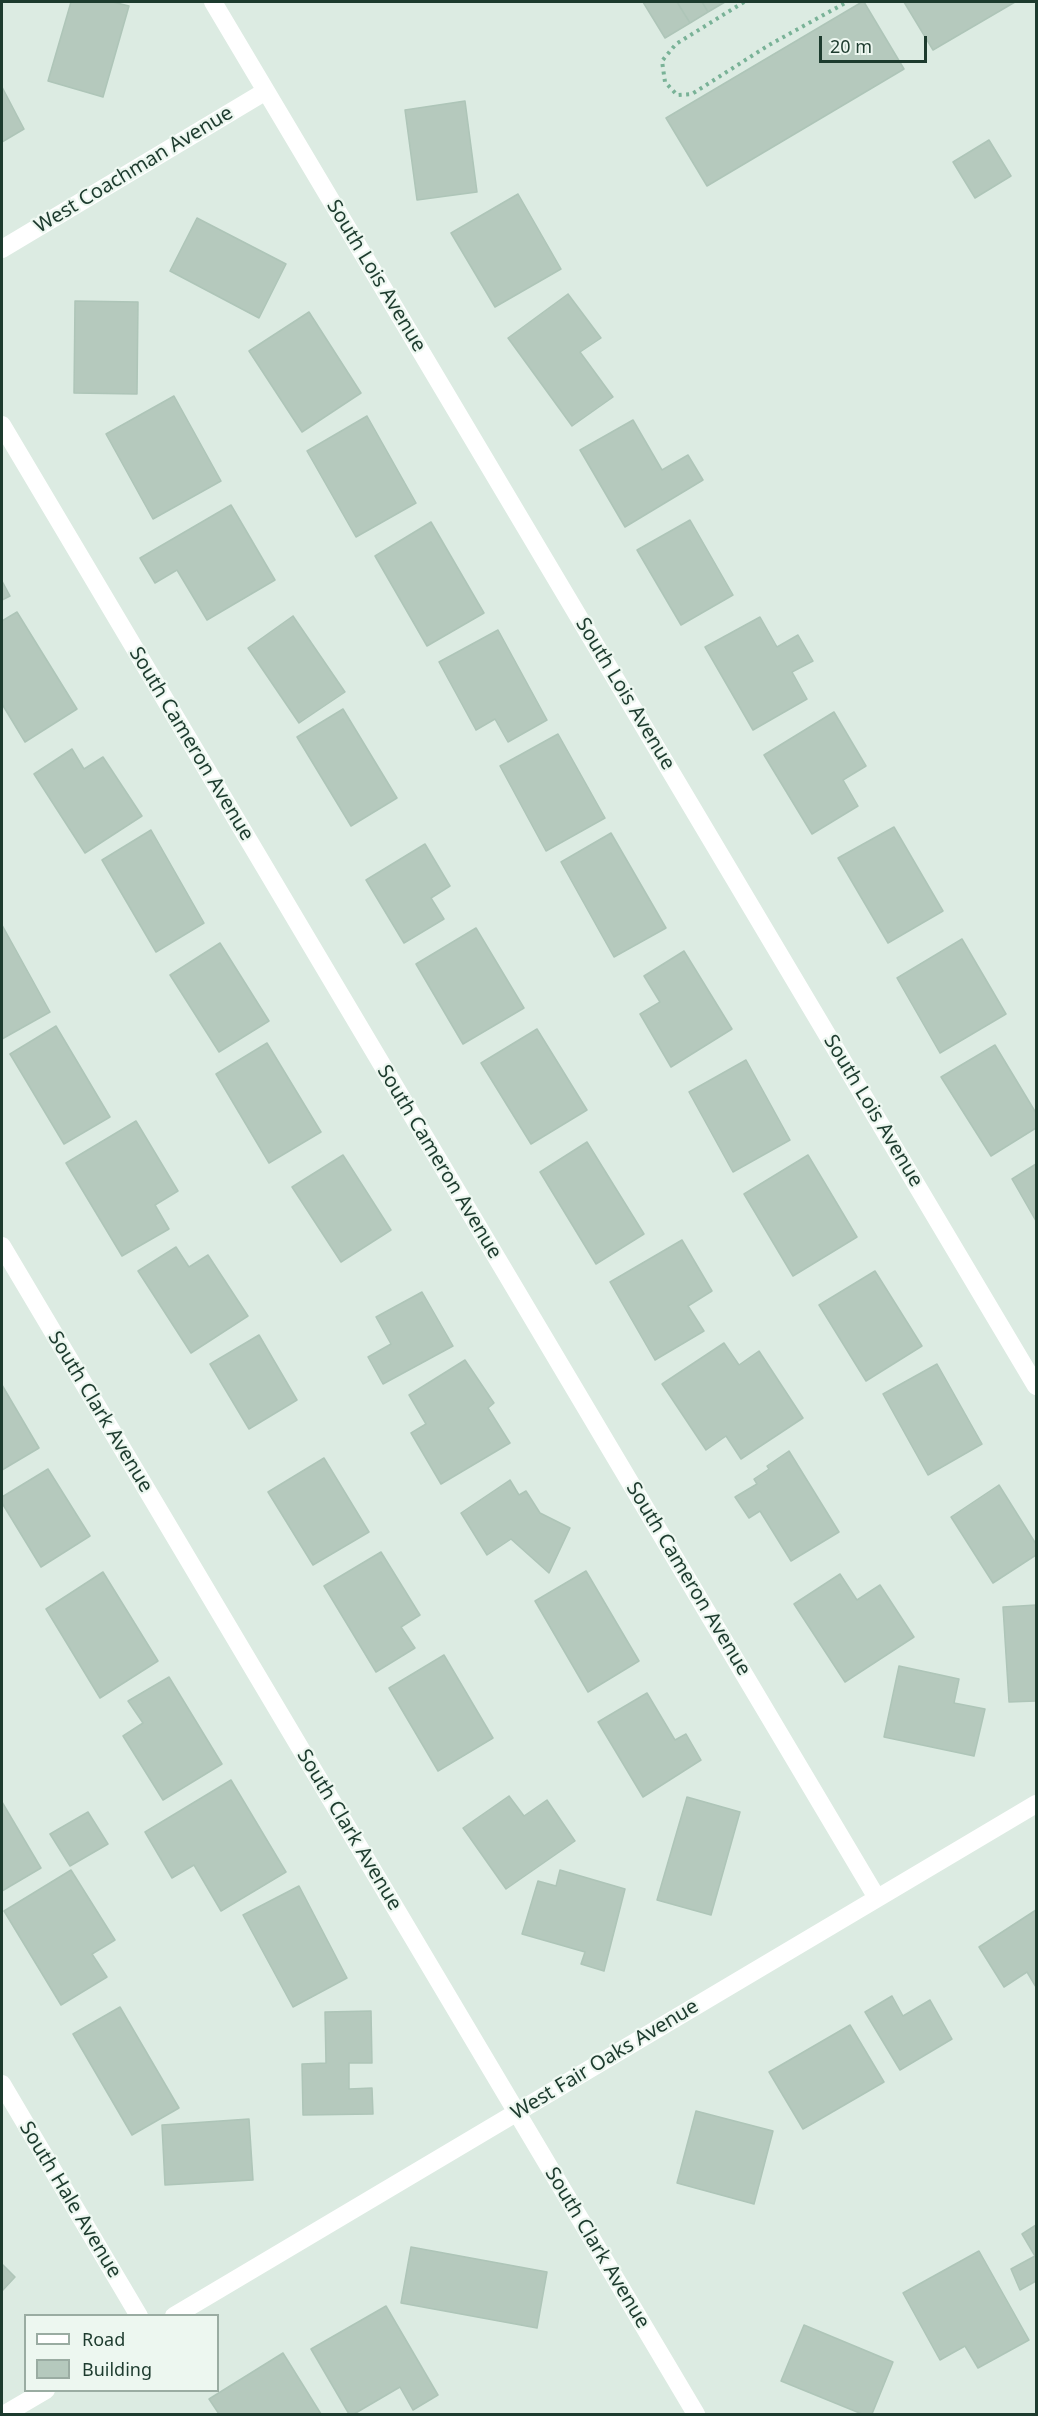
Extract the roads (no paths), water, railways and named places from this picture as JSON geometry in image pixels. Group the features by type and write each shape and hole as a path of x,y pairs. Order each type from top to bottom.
{"street":[{"name":"South Lois Avenue","path":"213,2 1036,1386"},
{"name":"West Coachman Avenue","path":"2,249 266,91"},
{"name":"South Cameron Avenue","path":"2,425 877,1898"},
{"name":"South Clark Avenue","path":"2,1245 696,2415"},
{"name":"West Fair Oaks Avenue","path":"177,2314 1036,1804"},
{"name":"South Hale Avenue","path":"2,2084 138,2314"},
{"path":"5,2415 44,2392"}]}
